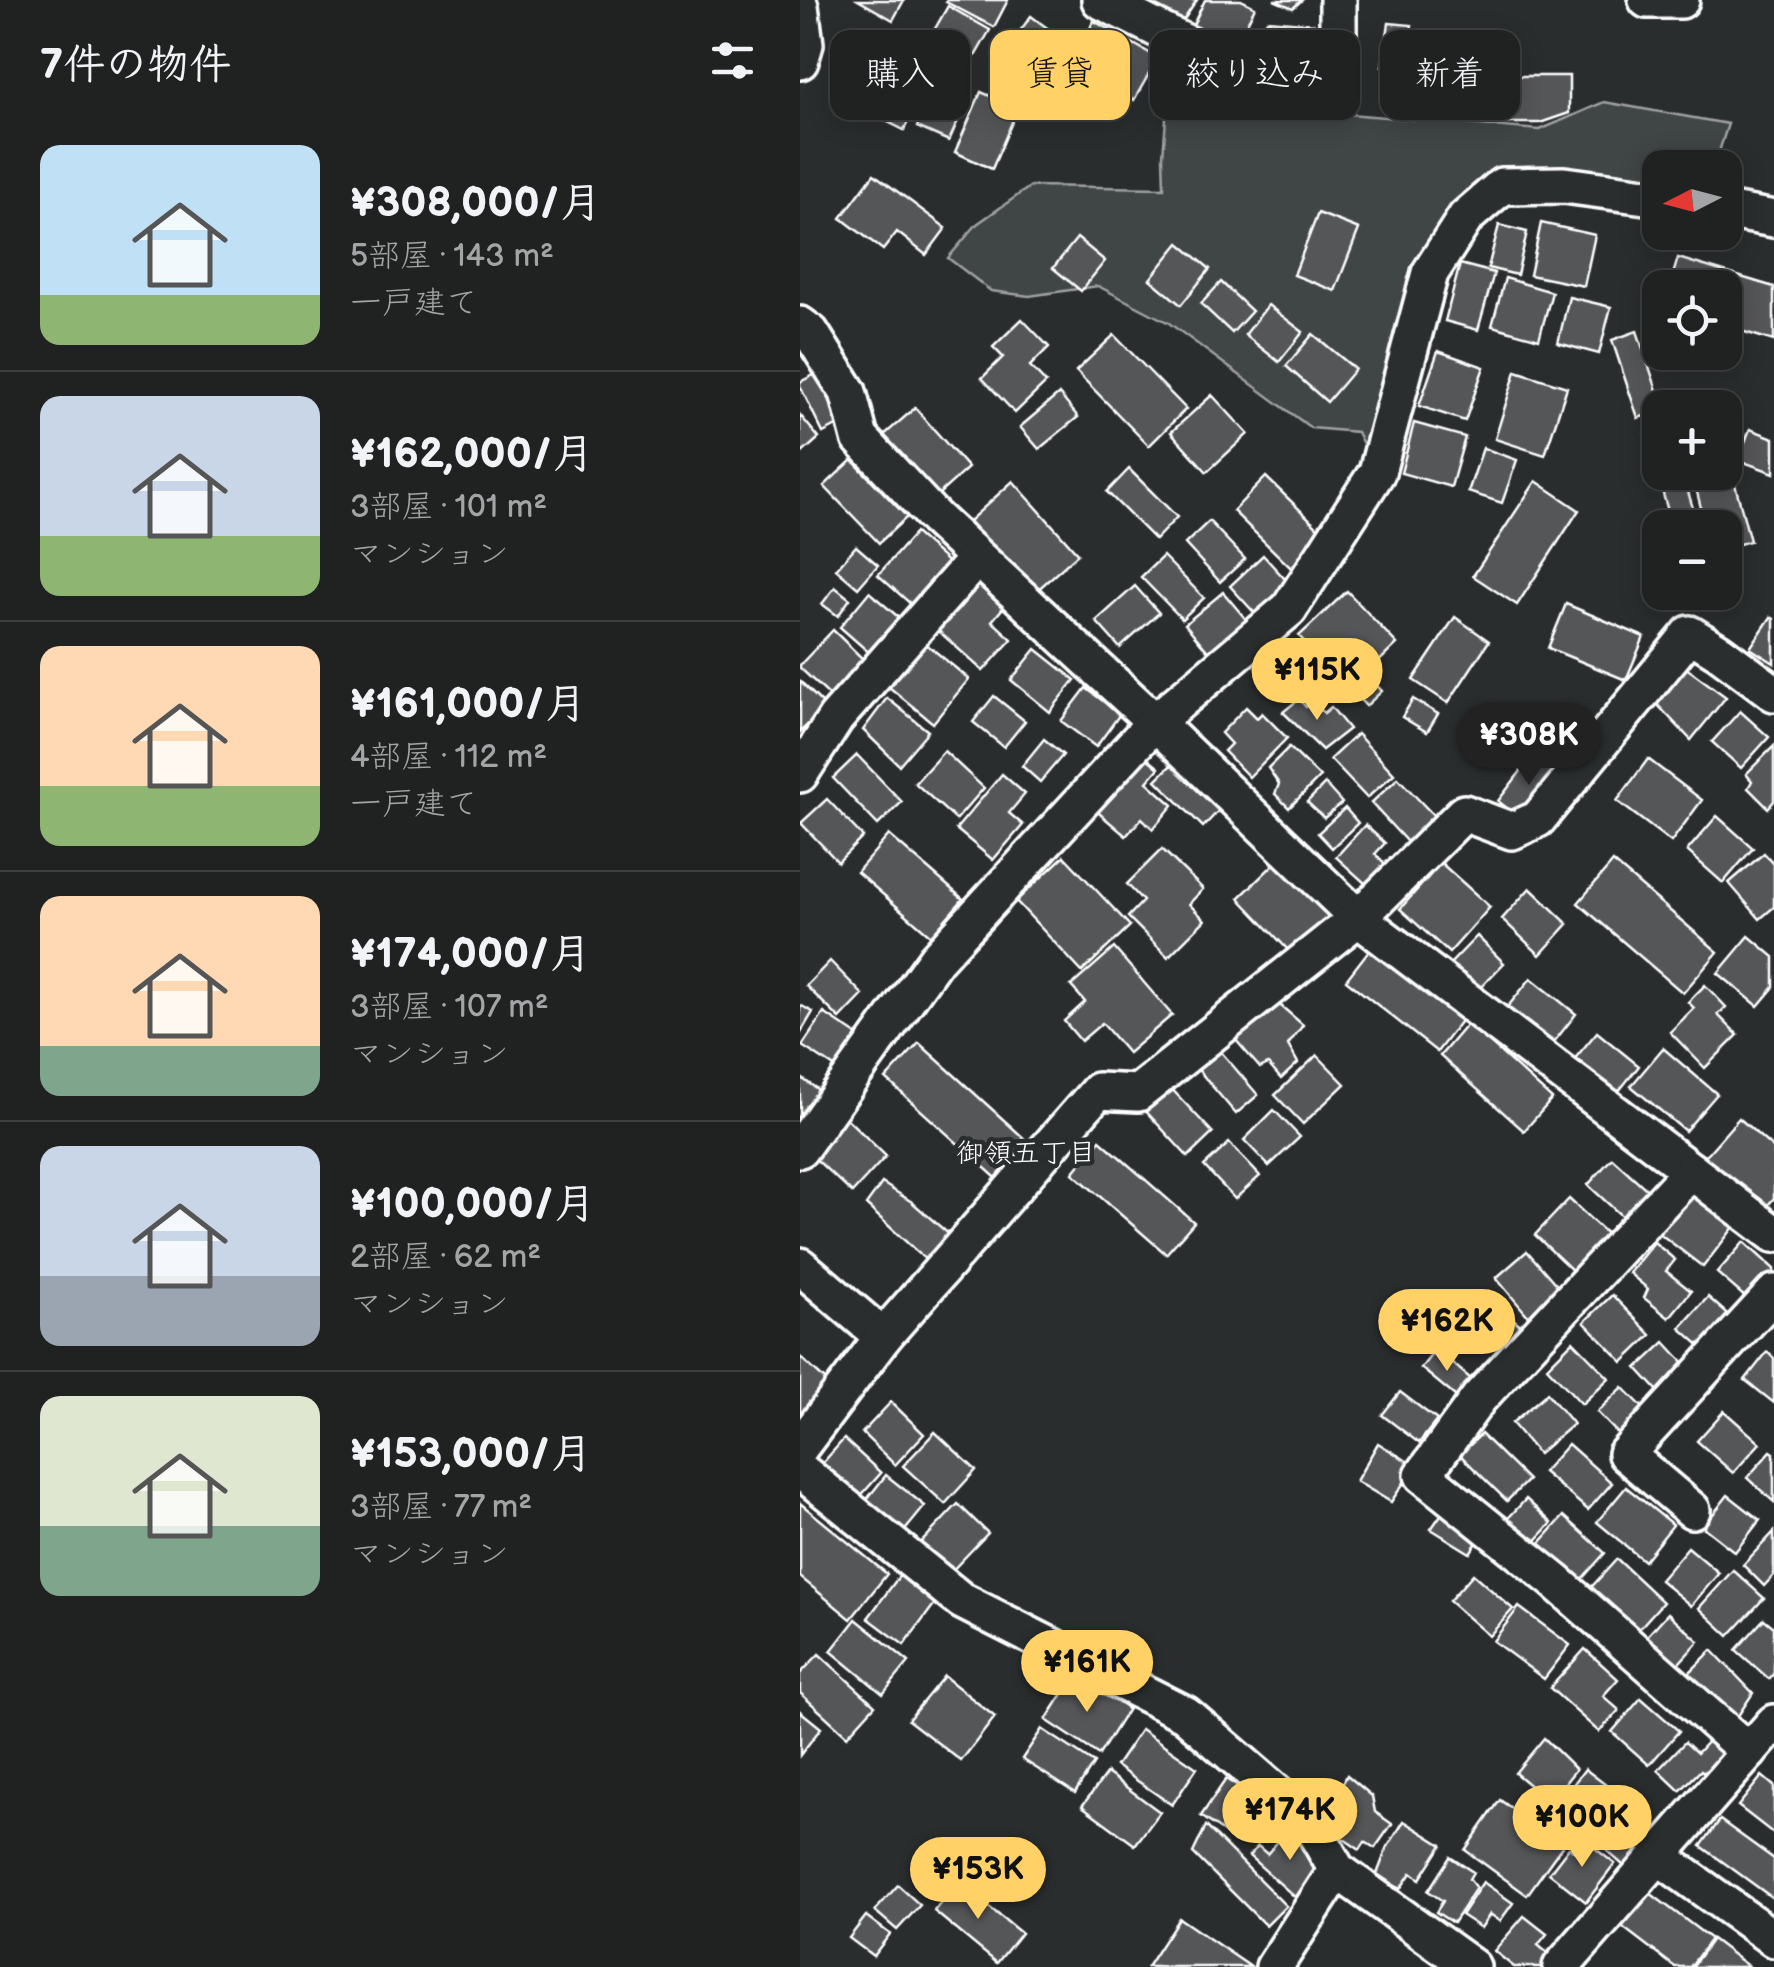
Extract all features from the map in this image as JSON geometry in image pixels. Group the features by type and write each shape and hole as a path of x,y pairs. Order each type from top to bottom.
{"street":[{"path":"1100,0 1252,77 1288,80 1338,73 1338,0"},
{"path":"1647,0 1681,0"},
{"path":"800,6 804,44 800,60"},
{"path":"800,1149 936,958 1155,722 1290,609 1377,472 1430,273 1466,217 1502,186 1564,185 1642,196"},
{"path":"1742,213 1774,219"},
{"path":"800,325 811,333 848,392 860,438 935,518 1358,918 1774,1234"},
{"path":"800,774 836,718 977,558"},
{"path":"800,1446 882,1337 1098,1092 1138,1092 1358,918 1464,813 1512,831 1538,819 1690,634 1774,693"},
{"path":"1561,1967 1762,1746 1423,1474 1479,1398 1691,1171"},
{"path":"800,1266 882,1337"},
{"path":"1692,1510 1626,1454 1774,1293"},
{"path":"800,1470 962,1600 1184,1714 1308,1820 1337,1870 1472,1967"},
{"path":"1658,1856 1774,1940"},
{"path":"1274,1967 1337,1870"}],"shaded area":[{"path":"1604,102 1728,124 1720,150 1642,150 1642,196 1564,185 1466,217 1377,472 1357,432 1311,428 1169,323 1098,286 1029,296 991,291 948,258 977,224 1031,186 1164,188 1166,120 1360,120 1360,115 1380,117 1380,120 1540,130"}],"building":[{"path":"858,0 904,0 893,20"},
{"path":"947,0 1008,0 994,27"},
{"path":"1135,0 1197,0 1177,30"},
{"path":"1205,0 1241,0 1255,7 1244,30 1190,30"},
{"path":"1274,0 1302,0 1293,8"},
{"path":"948,6 990,30 970,65 970,30 934,30"},
{"path":"1031,16 1050,30 1021,30"},
{"path":"1267,20 1314,24 1313,30 1261,30"},
{"path":"1094,21 1110,30 1089,30"},
{"path":"1389,23 1412,25 1411,30 1388,30"},
{"path":"1130,42 1150,53 1150,72 1134,100 1130,98"},
{"path":"1520,76 1569,76 1569,113 1540,123 1496,123 1520,120"},
{"path":"981,92 990,96 990,120 1013,120 992,169 955,152"},
{"path":"884,120 909,120 904,130"},
{"path":"920,120 958,120 949,141 917,127"},
{"path":"874,174 946,228 926,255 897,232 883,250 841,218"},
{"path":"1318,213 1359,229 1335,291 1294,275"},
{"path":"1541,223 1595,235 1584,286 1530,275"},
{"path":"1499,225 1527,232 1517,275 1488,268"},
{"path":"1077,238 1105,261 1081,291 1053,268"},
{"path":"1179,243 1210,269 1181,305 1150,279"},
{"path":"1678,258 1718,270 1674,270"},
{"path":"1460,264 1494,273 1478,330 1445,321"},
{"path":"1742,277 1774,287 1774,341 1742,331"},
{"path":"1505,278 1552,292 1539,339 1492,326"},
{"path":"1221,282 1252,311 1232,333 1201,304"},
{"path":"1569,297 1611,307 1599,354 1558,343"},
{"path":"1268,305 1303,332 1279,362 1245,335"},
{"path":"1022,319 1049,347 1030,366 1046,383 1015,413 982,378 1003,357 993,347"},
{"path":"1637,331 1642,346 1642,370 1650,370 1657,390 1642,390 1642,417 1638,418 1612,340"},
{"path":"1313,334 1355,369 1327,402 1286,366"},
{"path":"1114,335 1186,409 1149,446 1076,371"},
{"path":"1438,351 1484,367 1465,421 1419,406"},
{"path":"822,371 846,421 823,433 800,386 800,382"},
{"path":"1516,371 1567,387 1545,455 1495,439"},
{"path":"1059,394 1078,417 1039,449 1020,427"},
{"path":"1212,395 1248,434 1207,472 1171,432"},
{"path":"915,408 968,468 930,502 876,442"},
{"path":"800,415 819,438 800,455"},
{"path":"1414,423 1465,437 1451,487 1401,473"},
{"path":"1750,429 1774,438 1774,473 1742,461"},
{"path":"1483,448 1517,460 1502,503 1468,492"},
{"path":"852,460 907,517 879,543 824,486"},
{"path":"1129,469 1177,517 1155,540 1107,492"},
{"path":"1266,477 1327,536 1293,570 1233,511"},
{"path":"1013,481 1078,554 1034,593 969,521"},
{"path":"1536,481 1579,510 1517,605 1473,576"},
{"path":"1662,490 1687,490 1694,510 1668,510"},
{"path":"1696,490 1737,490 1742,510 1702,510"},
{"path":"1742,511 1750,541 1742,543"},
{"path":"1209,521 1245,559 1220,582 1185,544"},
{"path":"915,533 950,564 913,606 878,575"},
{"path":"856,546 878,565 858,588 836,569"},
{"path":"1263,555 1294,589 1261,620 1230,586"},
{"path":"1163,556 1204,598 1182,619 1141,577"},
{"path":"980,576 1008,602 992,621 1012,639 983,671 934,627"},
{"path":"1135,586 1159,613 1120,648 1096,621"},
{"path":"835,587 850,599 838,616 822,604"},
{"path":"1347,591 1397,644 1366,674 1382,691 1366,706 1299,636"},
{"path":"869,592 903,621 873,656 840,627"},
{"path":"1223,592 1249,623 1211,655 1185,624"},
{"path":"1566,604 1644,637 1626,680 1548,648"},
{"path":"1455,617 1489,641 1448,703 1413,680"},
{"path":"1771,617 1774,619 1774,663 1750,648"},
{"path":"833,630 866,662 832,698 800,665"},
{"path":"925,643 969,679 933,723 889,687"},
{"path":"1036,649 1075,680 1050,712 1011,680"},
{"path":"1681,664 1726,697 1691,740 1653,700"},
{"path":"800,681 826,707 800,732"},
{"path":"1086,688 1120,714 1096,747 1061,721"},
{"path":"994,696 1025,721 1004,747 973,722"},
{"path":"887,698 928,731 899,765 863,730"},
{"path":"1299,699 1306,707 1312,701 1324,713 1331,707 1349,729 1322,750 1283,712"},
{"path":"1413,699 1438,714 1427,732 1402,717"},
{"path":"1246,707 1257,718 1262,713 1287,738 1249,777 1224,751 1231,744 1221,733"},
{"path":"1740,711 1769,737 1741,768 1712,742"},
{"path":"1357,734 1394,774 1367,798 1330,759"},
{"path":"1044,739 1063,755 1040,782 1022,766"},
{"path":"1774,746 1774,801 1768,808 1748,788 1752,781 1746,774"},
{"path":"1289,747 1320,777 1289,808 1275,794 1279,784 1268,768"},
{"path":"944,751 984,788 956,820 915,783"},
{"path":"1141,753 1159,768 1147,782 1173,805 1153,829 1142,818 1126,836 1093,808"},
{"path":"1534,754 1561,774 1525,822 1498,801"},
{"path":"857,755 902,802 878,825 833,778"},
{"path":"1177,759 1224,805 1203,827 1156,780"},
{"path":"1648,759 1702,800 1671,842 1617,801"},
{"path":"1002,774 1025,794 1009,813 1023,825 993,860 956,829"},
{"path":"1398,778 1436,818 1408,843 1371,803"},
{"path":"1325,784 1342,803 1324,818 1307,802"},
{"path":"827,799 863,837 838,862 801,823"},
{"path":"1345,808 1358,823 1332,848 1318,833"},
{"path":"1717,816 1753,848 1723,883 1687,851"},
{"path":"1365,825 1385,843 1375,854 1386,865 1367,885 1336,857"},
{"path":"889,835 963,899 931,936 857,872"},
{"path":"1162,849 1203,889 1189,904 1205,920 1168,957 1128,917 1143,901 1127,884"},
{"path":"1764,853 1774,864 1774,907 1760,919 1729,883"},
{"path":"1064,856 1130,926 1082,972 1016,901"},
{"path":"1276,862 1329,917 1291,953 1239,898"},
{"path":"1613,862 1718,952 1683,993 1578,903"},
{"path":"1441,863 1490,907 1449,953 1400,909"},
{"path":"1530,888 1568,924 1540,955 1502,919"},
{"path":"1477,936 1504,963 1475,993 1448,966"},
{"path":"1749,936 1774,957 1774,987 1758,1006 1718,973"},
{"path":"1373,945 1464,1017 1437,1052 1346,980"},
{"path":"1114,948 1172,1015 1128,1053 1102,1023 1081,1041 1064,1021 1085,1002 1071,986"},
{"path":"830,961 863,995 840,1019 806,986"},
{"path":"1531,978 1576,1014 1550,1047 1505,1010"},
{"path":"1705,985 1726,1007 1718,1015 1738,1035 1705,1068 1670,1032 1694,1008 1688,1002"},
{"path":"1273,999 1303,1025 1288,1045 1298,1063 1281,1079 1268,1064 1260,1068 1235,1039"},
{"path":"800,1005 813,1012 800,1034"},
{"path":"824,1013 857,1035 836,1068 802,1046"},
{"path":"1468,1023 1552,1099 1524,1131 1440,1056"},
{"path":"1597,1032 1639,1066 1614,1097 1572,1062"},
{"path":"919,1043 1037,1150 1005,1186 886,1079"},
{"path":"1216,1046 1258,1095 1236,1114 1194,1065"},
{"path":"1663,1048 1717,1094 1685,1131 1631,1086"},
{"path":"1317,1055 1345,1084 1303,1124 1275,1095"},
{"path":"800,1077 820,1091 800,1121"},
{"path":"1167,1084 1213,1133 1188,1157 1142,1107"},
{"path":"1274,1110 1300,1137 1269,1166 1244,1140"},
{"path":"842,1114 886,1156 852,1193 807,1151"},
{"path":"1739,1118 1774,1149 1774,1198 1763,1211 1703,1159"},
{"path":"1100,1140 1194,1222 1166,1254 1073,1173"},
{"path":"1229,1143 1260,1176 1235,1199 1204,1166"},
{"path":"1612,1158 1653,1195 1628,1222 1588,1185"},
{"path":"882,1183 912,1202 951,1236 928,1262 866,1205"},
{"path":"1694,1188 1737,1223 1703,1267 1659,1233"},
{"path":"1569,1199 1611,1238 1577,1275 1535,1235"},
{"path":"1654,1242 1675,1260 1666,1271 1691,1291 1669,1318 1644,1298 1648,1289 1629,1273"},
{"path":"1744,1242 1774,1269 1774,1282 1754,1305 1717,1273"},
{"path":"1527,1251 1561,1290 1529,1317 1496,1278"},
{"path":"1482,1294 1523,1327 1503,1350 1461,1318"},
{"path":"1612,1295 1651,1335 1623,1362 1584,1322"},
{"path":"1708,1297 1741,1326 1713,1357 1680,1328"},
{"path":"1573,1341 1609,1378 1582,1404 1547,1367"},
{"path":"1665,1342 1696,1376 1668,1402 1637,1368"},
{"path":"1436,1349 1471,1379 1461,1401 1421,1368"},
{"path":"1767,1352 1774,1358 1774,1403 1745,1380"},
{"path":"800,1357 835,1389 806,1421 800,1416"},
{"path":"1623,1387 1653,1418 1627,1443 1597,1412"},
{"path":"1400,1392 1437,1420 1419,1443 1382,1415"},
{"path":"1547,1393 1573,1424 1538,1454 1512,1423"},
{"path":"891,1402 924,1434 895,1465 862,1433"},
{"path":"1724,1411 1760,1443 1733,1473 1697,1441"},
{"path":"935,1432 976,1470 945,1504 903,1466"},
{"path":"1481,1434 1528,1480 1507,1501 1460,1455"},
{"path":"844,1439 881,1473 857,1500 820,1466"},
{"path":"1378,1443 1415,1466 1391,1502 1356,1481"},
{"path":"1568,1444 1612,1483 1588,1510 1543,1472"},
{"path":"1771,1451 1774,1453 1774,1502 1747,1478"},
{"path":"886,1475 925,1506 902,1534 864,1503"},
{"path":"1626,1487 1673,1525 1644,1561 1597,1522"},
{"path":"1728,1495 1760,1520 1735,1552 1703,1527"},
{"path":"1452,1499 1489,1524 1470,1553 1431,1529"},
{"path":"1526,1499 1552,1523 1527,1550 1501,1526"},
{"path":"800,1503 887,1574 851,1619 800,1577"},
{"path":"958,1504 988,1533 945,1578 915,1549"},
{"path":"1564,1516 1605,1553 1572,1590 1531,1553"},
{"path":"1774,1532 1774,1575 1764,1586 1743,1565"},
{"path":"1688,1547 1719,1573 1691,1606 1660,1580"},
{"path":"1617,1559 1663,1602 1628,1641 1586,1593"},
{"path":"1733,1570 1764,1598 1729,1636 1699,1608"},
{"path":"1473,1574 1513,1609 1489,1636 1449,1601"},
{"path":"900,1575 936,1602 904,1645 868,1618"},
{"path":"1519,1607 1570,1645 1544,1679 1493,1641"},
{"path":"1668,1613 1699,1641 1670,1673 1639,1645"},
{"path":"856,1619 909,1662 883,1694 831,1651"},
{"path":"1764,1619 1774,1627 1774,1673 1769,1679 1736,1650"},
{"path":"1585,1649 1618,1679 1603,1696 1619,1710 1599,1732 1550,1688"},
{"path":"1712,1650 1753,1693 1732,1725 1683,1679"},
{"path":"819,1654 875,1705 847,1736 800,1693 800,1674"},
{"path":"1075,1675 1128,1709 1099,1755 1046,1720"},
{"path":"944,1676 995,1717 961,1761 908,1720"},
{"path":"1641,1698 1679,1731 1649,1765 1612,1732"},
{"path":"800,1711 821,1728 800,1755"},
{"path":"1042,1729 1094,1763 1075,1793 1022,1759"},
{"path":"1141,1729 1197,1768 1172,1805 1116,1766"},
{"path":"1713,1736 1735,1756 1712,1780 1701,1770 1680,1791 1658,1770 1685,1742 1697,1753"},
{"path":"1544,1738 1576,1769 1550,1802 1515,1773"},
{"path":"1585,1769 1623,1798 1593,1837 1555,1808"},
{"path":"1107,1773 1160,1812 1135,1845 1082,1806"},
{"path":"1347,1775 1372,1796 1375,1812 1392,1824 1375,1848 1365,1842 1360,1850 1325,1826 1335,1812 1337,1795"},
{"path":"1762,1776 1774,1786 1774,1834 1738,1806"},
{"path":"1226,1779 1279,1815 1261,1841 1243,1829 1235,1840 1201,1816"},
{"path":"1500,1800 1563,1845 1527,1895 1465,1850"},
{"path":"1632,1806 1665,1834 1632,1873 1599,1844"},
{"path":"1720,1820 1774,1859 1774,1899 1701,1846"},
{"path":"1404,1821 1442,1845 1420,1879 1411,1873 1400,1889 1377,1874"},
{"path":"1206,1826 1286,1906 1266,1926 1193,1853"},
{"path":"1288,1830 1326,1863 1296,1898 1249,1856 1258,1846 1267,1854"},
{"path":"1587,1842 1615,1864 1586,1902 1549,1873 1569,1847 1578,1854"},
{"path":"1450,1857 1473,1872 1469,1879 1476,1888 1453,1923 1436,1912 1443,1901 1428,1891"},
{"path":"958,1882 1021,1933 997,1963 934,1911"},
{"path":"1483,1882 1513,1903 1500,1921 1490,1914 1481,1928 1461,1915"},
{"path":"898,1885 920,1905 897,1930 875,1911"},
{"path":"1646,1890 1711,1939 1690,1967 1675,1967 1620,1925"},
{"path":"866,1916 890,1934 873,1956 849,1938"},
{"path":"1524,1916 1547,1934 1538,1945 1552,1957 1544,1967 1514,1967 1494,1951"},
{"path":"1179,1918 1251,1967 1147,1967"},
{"path":"1712,1939 1749,1967 1692,1967"}],"district":[{"name":"御領五丁目","path":"1026,1152"}]}
